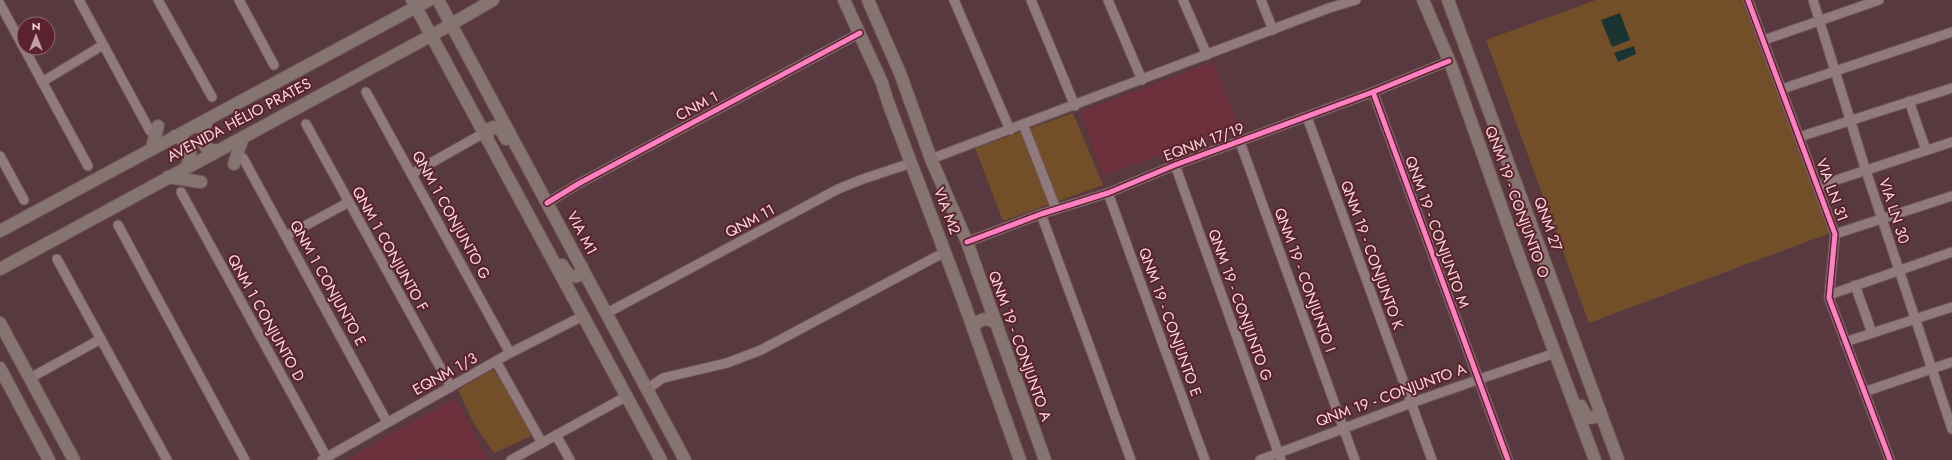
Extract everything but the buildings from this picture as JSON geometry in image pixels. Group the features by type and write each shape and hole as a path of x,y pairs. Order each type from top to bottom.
{"main road":[{"name":"AVENIDA HÉLIO PRATES","path":"0,230 152,147 208,119 414,3 429,0"},
{"name":"VIA M1","path":"438,0 647,388 681,458"},
{"name":"AVENIDA HÉLIO PRATES","path":"0,269 452,24 493,0"},
{"name":"VIA M2","path":"844,0 882,83 910,163 965,306 1020,460"},
{"name":"VIA M2","path":"868,0 900,74 931,159 966,242"},
{"path":"1423,0 1465,95 1477,129 1483,132 1489,132 1493,122"},
{"name":"QNM 27","path":"1448,0 1618,460"},
{"path":"414,3 661,460"},
{"name":"QNM 19 - CONJUNTO O","path":"1450,63 1556,355"},
{"path":"882,83 888,84 898,81 900,74"},
{"path":"889,105 890,100 895,95 904,94 909,97"},
{"path":"208,119 202,129 201,136 207,148 217,151"},
{"path":"486,135 489,129 494,127 499,128 516,158 532,175"},
{"path":"152,147 154,129"},
{"path":"175,136 184,139 190,147 190,159 186,167"},
{"path":"239,161 243,137"},
{"path":"168,177 201,182"},
{"path":"538,232 551,246 569,276 577,276 581,272 582,267"},
{"name":"QNM 19 - CONJUNTO A","path":"966,242 1045,460"},
{"path":"1536,302 1544,293 1551,296 1566,337 1580,357"},
{"path":"965,306 976,309 983,306 987,301"},
{"path":"973,328 978,321 986,318 994,322"},
{"path":"0,323 74,460"},
{"path":"1556,355 1572,381 1585,417 1590,419 1595,417 1600,411"},
{"path":"1556,355 1595,460"},
{"path":"0,368 49,460"}],"street":[{"path":"78,0 103,46 154,129"},
{"path":"158,0 212,97"},
{"path":"239,0 274,65"},
{"path":"954,0 1010,130"},
{"path":"1031,0 1075,106"},
{"path":"1108,0 1142,80"},
{"path":"1183,0 1207,55"},
{"path":"1261,0 1273,30"},
{"path":"931,159 1075,106 1273,30 1333,4 1356,0"},
{"name":"VIA LN 31","path":"1748,0 1835,234 1829,295 1845,342 1890,460"},
{"name":"VIA LN 30","path":"1813,0 1866,171 1952,429"},
{"path":"1764,40 1877,0"},
{"path":"0,4 88,166"},
{"path":"1782,89 1952,32"},
{"name":"CNM 1","path":"547,203 578,184 860,33"},
{"path":"42,82 103,46"},
{"name":"EQNM 17/19","path":"966,242 1041,214 1108,193 1175,165 1450,63"},
{"path":"1799,137 1952,88"},
{"name":"QNM 1 CONJUNTO G","path":"366,92 413,173 510,353"},
{"name":"QNM 19 - CONJUNTO M","path":"1373,92 1508,460"},
{"path":"1909,101 1926,150"},
{"name":"QNM 19 - CONJUNTO K","path":"1307,117 1432,460"},
{"name":"QNM 1 CONJUNTO F","path":"306,124 451,387"},
{"path":"1023,124 1056,209"},
{"path":"413,173 486,135"},
{"name":"QNM 19 - CONJUNTO I","path":"1240,142 1356,460"},
{"path":"1818,186 1952,142"},
{"path":"0,156 24,200"},
{"name":"QNM 1 CONJUNTO E","path":"239,161 286,236 387,422"},
{"name":"QNM 11","path":"607,313 838,189 910,163"},
{"name":"QNM 19 - CONJUNTO G","path":"1175,165 1280,457"},
{"name":"QNM 1 CONJUNTO D","path":"181,192 325,459"},
{"name":"QNM 19 - CONJUNTO E","path":"1108,193 1205,460"},
{"path":"1835,234 1952,196"},
{"path":"286,236 349,202"},
{"path":"1041,214 1131,460"},
{"path":"118,225 245,460"},
{"path":"647,388 663,378 727,363 761,350 945,252"},
{"path":"1829,295 1952,252"},
{"path":"57,258 167,460"},
{"path":"1855,285 1872,333"},
{"path":"1845,342 1952,307"},
{"name":"EQNM 1/3","path":"325,459 387,422 510,353 583,316"},
{"path":"30,378 101,339"},
{"name":"QNM 19 - CONJUNTO A","path":"1260,460 1280,457 1344,428 1411,403 1556,355"},
{"path":"496,361 542,443"},
{"path":"1864,392 1952,362"},
{"path":"511,460 627,396"},
{"path":"556,435 570,460"}],"shaded area":[{"path":"1596,0 1742,0 1830,233 1589,323 1486,40"},
{"path":"1213,62 1239,126 1103,176 1080,112"},
{"path":"1073,113 1103,185 1003,221 975,148"},
{"path":"493,369 515,400 531,436 494,453 474,424 458,390"},
{"path":"455,398 488,459 346,460"}],"water":[{"path":"1620,13 1630,40 1612,47 1601,20"},
{"path":"1634,46 1636,54 1618,62 1614,53"}],"cycle path":[{"path":"1748,0 1835,234 1829,298 1890,460"},
{"path":"547,203 578,184 860,33"},
{"path":"967,242 1041,214 1108,193 1175,165 1373,92 1449,61"},
{"path":"1373,92 1508,460"}]}
